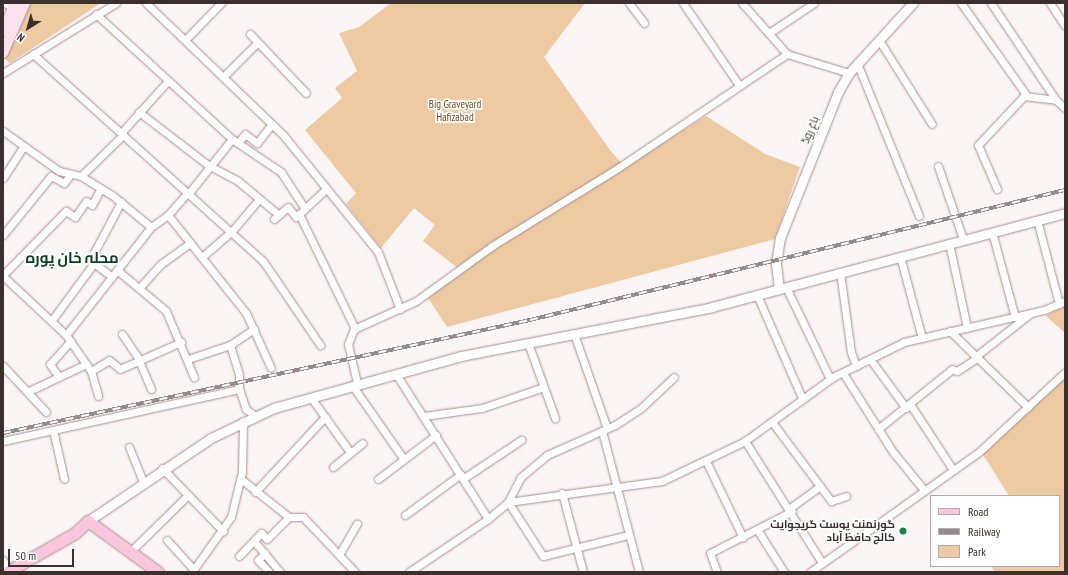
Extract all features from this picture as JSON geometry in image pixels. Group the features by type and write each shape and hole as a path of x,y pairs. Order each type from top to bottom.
{"main road":[{"path":"3,53 25,3"},
{"path":"3,32 11,4"},
{"path":"12,571 75,534 88,520 158,572"}],"street":[{"path":"3,73 116,3"},
{"path":"146,3 272,124 327,188 378,252 400,309"},
{"path":"185,40 221,3"},
{"path":"629,3 644,23"},
{"path":"684,3 739,85"},
{"path":"742,3 786,54 849,73"},
{"path":"769,33 814,3"},
{"name":"باغ روڈ","path":"782,288 776,262 780,238 849,73 913,3"},
{"path":"961,3 1027,96 1056,100"},
{"path":"991,3 1056,100 1065,108"},
{"path":"1050,3 1065,26"},
{"path":"81,176 122,134 168,79 96,14"},
{"path":"250,34 306,93"},
{"path":"879,40 932,124"},
{"path":"223,77 258,42"},
{"path":"33,54 232,231 263,261 320,345"},
{"path":"403,458 354,384 348,344 355,329 400,309 786,54"},
{"path":"857,63 919,216"},
{"path":"166,82 235,141 281,172 302,211 355,329"},
{"path":"997,189 978,145 1027,96"},
{"path":"139,112 211,166 259,199 276,217 288,207 296,217 327,188"},
{"path":"59,377 50,364 117,270 151,227 168,215 235,141 245,134 256,143 272,124"},
{"path":"3,131 59,171 70,175 81,176 101,188 121,202 151,227"},
{"path":"3,178 24,146"},
{"path":"938,166 963,239"},
{"path":"3,235 51,176 64,183 70,175"},
{"path":"98,396 91,371 68,338 52,320 3,275 66,210 75,217 86,201 92,205 101,188"},
{"path":"202,257 232,231 259,199"},
{"path":"112,277 90,260 121,202"},
{"path":"88,520 162,468 244,421 255,416 312,399 354,384 528,343 757,295 1065,213"},
{"path":"168,215 202,257 254,329 271,368"},
{"path":"508,502 562,494 616,489 662,481 745,441 830,379 904,342 1015,317 1062,303 1037,220"},
{"path":"992,232 1015,317"},
{"path":"141,286 161,264 190,243"},
{"path":"949,243 968,328"},
{"path":"900,256 922,338"},
{"path":"52,320 94,263"},
{"path":"117,270 141,286 166,311 188,358 194,377"},
{"path":"840,272 851,352 856,366"},
{"path":"782,288 830,379"},
{"path":"757,295 802,398"},
{"path":"878,429 952,369 957,371 976,358 1031,313"},
{"path":"188,358 230,345 254,329"},
{"path":"950,331 1028,407"},
{"path":"122,334 138,360 151,389"},
{"path":"574,334 604,430 616,489 639,572"},
{"path":"91,371 109,360 120,369 181,342"},
{"path":"528,343 555,418"},
{"path":"230,345 239,374 239,390 246,409 255,416"},
{"path":"870,359 908,406 953,470"},
{"path":"29,391 86,364"},
{"path":"3,366 29,391 46,412"},
{"path":"810,572 979,452 1065,372"},
{"path":"843,373 878,429 924,490"},
{"path":"396,374 463,476 488,519"},
{"path":"409,572 488,519 508,502 521,477 547,455 604,430 641,408 674,377"},
{"path":"424,416 482,408 544,387"},
{"path":"3,441 239,390"},
{"path":"312,399 350,452"},
{"path":"255,492 325,417"},
{"path":"167,540 193,571 222,531 241,479 244,421"},
{"path":"772,422 831,501 846,496"},
{"path":"53,430 64,479"},
{"path":"378,479 403,458 436,435"},
{"path":"405,515 463,476 521,440"},
{"path":"745,441 791,510 822,563"},
{"path":"333,467 363,442"},
{"path":"129,447 142,482"},
{"path":"706,461 743,538"},
{"path":"162,468 222,531"},
{"path":"241,479 255,492 289,517 303,517 340,553 355,572"},
{"path":"717,572 710,553 758,531 791,510 820,486"},
{"path":"562,494 584,572"},
{"path":"131,551 188,495"},
{"path":"508,502 543,556 628,535"},
{"path":"239,556 261,533 267,539 289,517"},
{"path":"340,553 356,524"},
{"path":"758,531 784,572"},
{"path":"254,541 280,572"},
{"path":"265,553 258,560 269,572"},
{"path":"3,560 12,571"}],"green space":[{"path":"28,3 101,3 10,63 4,58"},
{"name":"Big Graveyard Hafizabad","path":"391,3 585,3 544,57 610,150 625,167 706,116 765,154 800,167 775,239 447,327 428,298 463,272 423,241 435,225 414,208 381,248 346,204 356,193 305,130 342,98 335,88 357,71 339,33 359,27"},
{"path":"1065,304 1065,333 1046,316"},
{"path":"1065,375 1065,572 995,572 992,567 1060,567 1060,495 1008,495 982,453"}],"railway":[{"path":"3,433 530,320 1065,190"}],"place":[{"name":"گورنمنٹ پوسٹ گریجوایٹ کالج حافظ آباد","path":"903,531"}],"district":[{"name":"محلہ خان پورہ","path":"72,258"}]}
